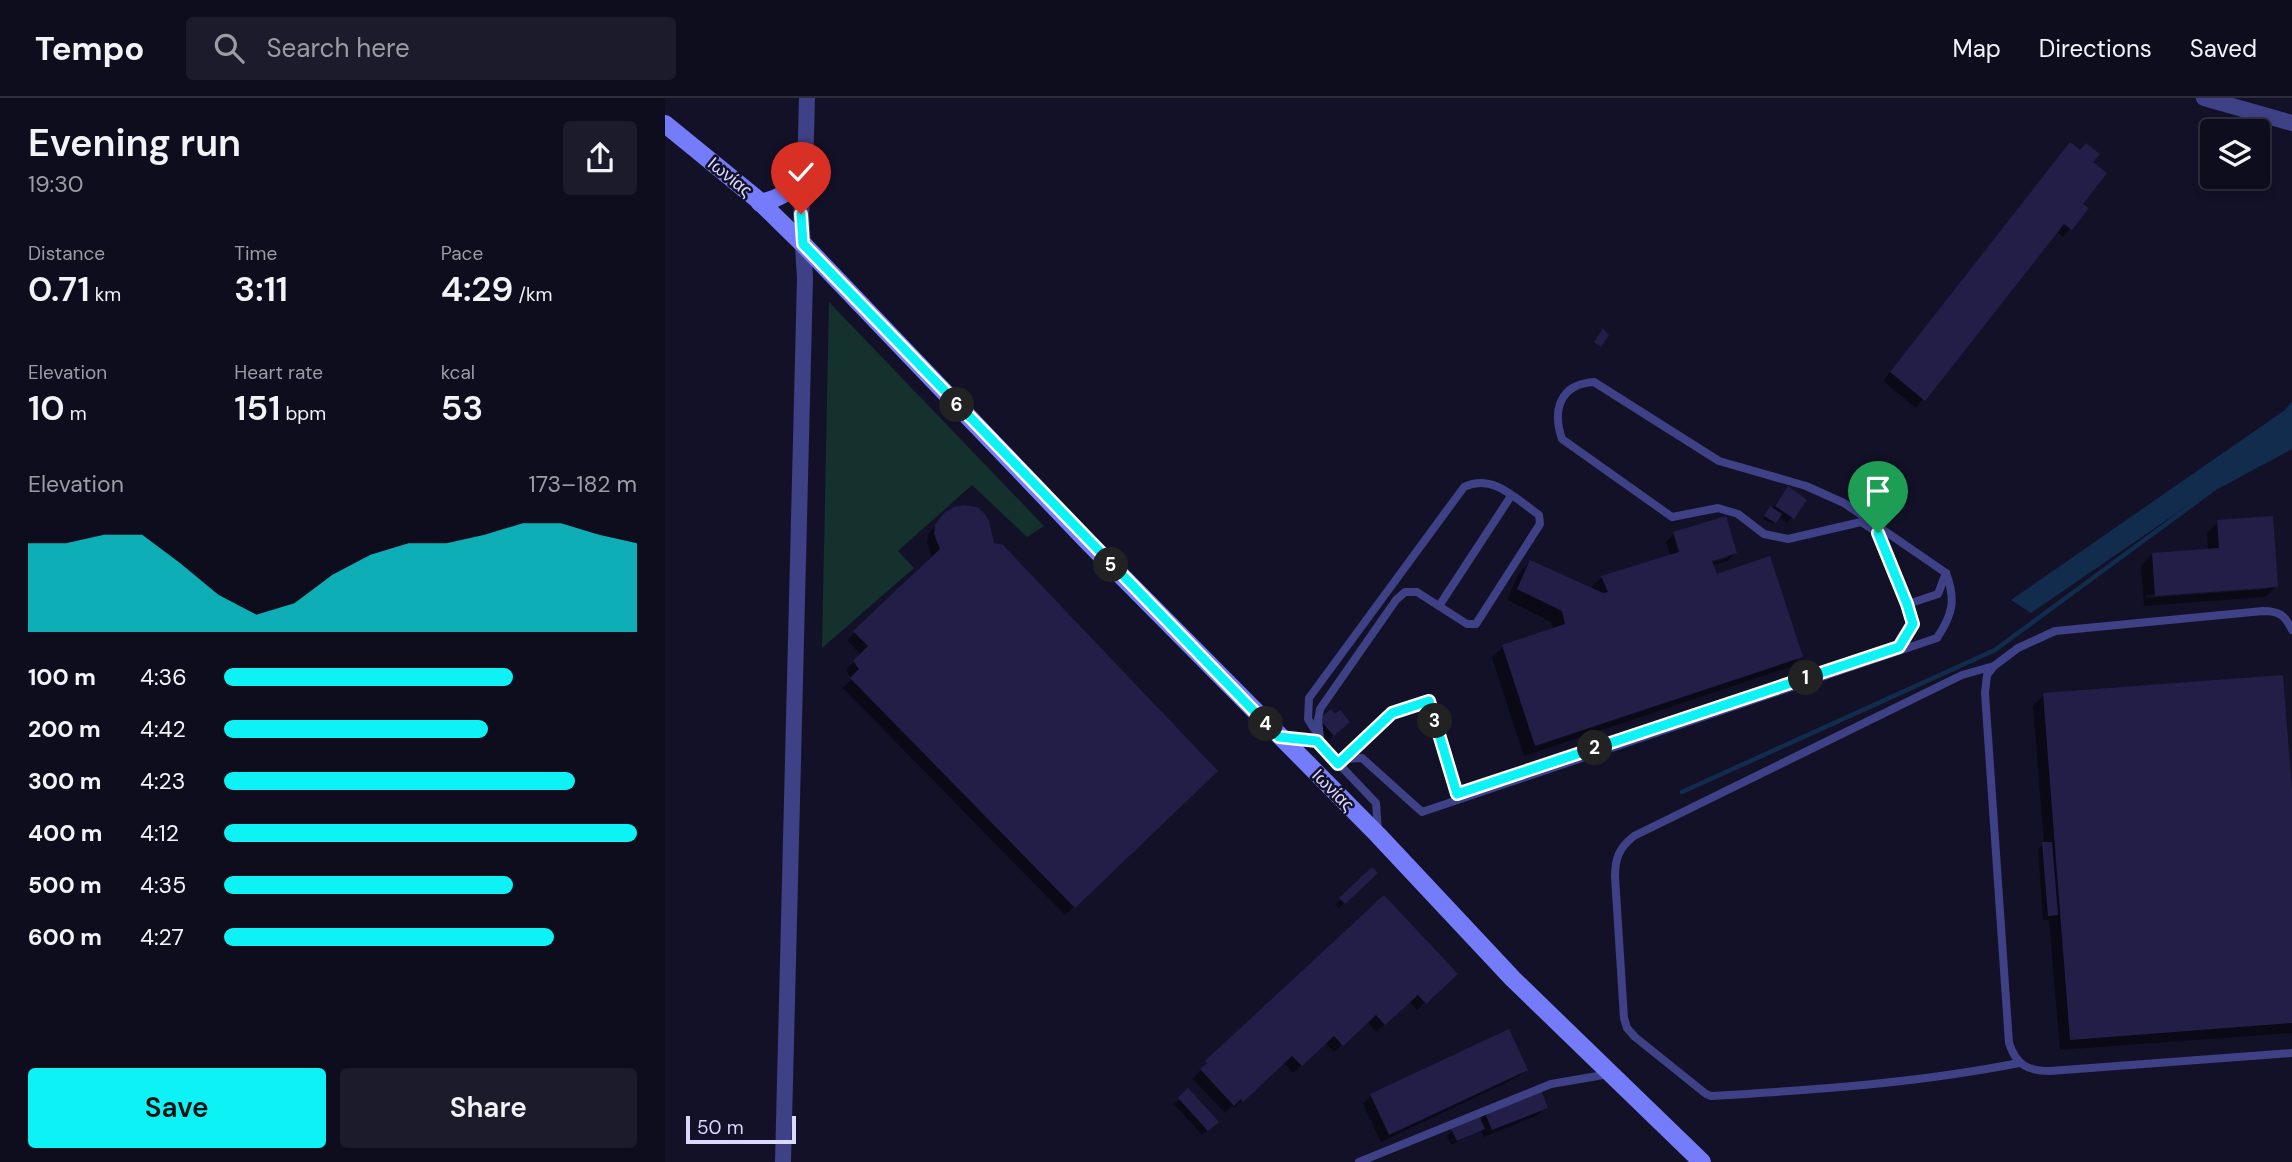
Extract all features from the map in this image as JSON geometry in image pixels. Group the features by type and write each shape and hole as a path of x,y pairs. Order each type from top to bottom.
{"street":[{"path":"783,1162 805,278 801,214 807,98"},
{"path":"2204,98 2292,123"},
{"name":"Ιωνίας","path":"665,124 761,203 803,244 1279,737 1378,835 1513,979 1702,1162"},
{"path":"761,203 787,194 805,172"}],"lane":[{"path":"1594,382 1719,461 1806,486 1844,503 1946,573 1952,589 1948,621 1937,638 1422,811 1363,758 1341,762 1392,713 1429,701 1457,794 1899,647 1913,624 1878,533 1861,522 1788,539 1764,534 1738,514 1718,508 1672,517 1562,439 1558,427 1559,407 1568,390 1579,383 1594,382"},
{"path":"1318,739 1321,709 1396,600 1405,592 1417,592 1467,624 1476,624 1540,524 1539,515 1493,483 1477,481 1464,487 1309,698 1308,719 1318,739 1376,803 1378,835"},
{"path":"1439,606 1511,496"},
{"path":"1907,604 1938,594 1946,573"},
{"path":"2292,630 2286,619 2277,611 2055,631 2018,648 1994,666 1987,675 1985,693 2009,1043 2012,1054 2019,1063 2026,1068 2050,1071 2292,1053"},
{"path":"1994,666 1962,675 1634,836 1618,853 1615,877 1624,1018 1627,1028 1706,1094 1711,1096 1773,1092 1943,1076 2019,1063"},
{"path":"1279,737 1318,739"},
{"path":"1359,1162 1551,1084 1609,1074"}],"green space":[{"path":"829,302 1044,526 1027,537 972,485 898,551 914,568 822,648"}],"water":[{"path":"2292,402 2292,449 2190,504 2031,613 2011,600 2285,410"}],"building":[{"path":"2070,142 2080,150 2086,143 2100,154 2093,162 2107,173 2083,204 2089,208 2072,230 2064,224 1925,401 1890,372"},
{"path":"1603,328 1609,335 1601,347 1594,342"},
{"path":"1788,486 1807,500 1794,519 1775,506"},
{"path":"964,505 977,507 984,513 989,521 994,543 1003,545 1218,771 1075,908 850,678 859,669 853,661 868,646 853,631 940,549 934,534 935,525 944,513"},
{"path":"1770,506 1782,514 1776,523 1764,516"},
{"path":"1726,516 1737,553 1712,561 1717,574 1770,556 1803,657 1535,746 1502,645 1565,624 1562,611 1517,589 1530,560 1603,593 1608,592 1601,576 1679,552 1673,532"},
{"path":"2273,516 2278,587 2155,596 2152,553 2219,548 2217,520"},
{"path":"2283,675 2292,791 2292,1023 2070,1040 2043,693"},
{"path":"1331,709 1335,714 1340,710 1350,722 1334,736 1319,719"},
{"path":"2042,842 2052,842 2058,915 2048,916"},
{"path":"1372,867 1378,873 1345,904 1339,898"},
{"path":"1384,895 1458,974 1426,1004 1418,995 1385,1025 1376,1015 1343,1046 1334,1036 1302,1066 1292,1056 1243,1102 1241,1099 1234,1106 1200,1069 1207,1063 1205,1061"},
{"path":"1509,1029 1528,1070 1389,1135 1370,1094"},
{"path":"1188,1088 1219,1122 1208,1131 1178,1098"},
{"path":"1541,1090 1548,1108 1492,1130 1485,1113"},
{"path":"1479,1116 1485,1129 1457,1141 1451,1129"}],"waterway":[{"path":"1682,792 1995,650 2211,491"}],"route":[{"path":"801,214 803,244 1087,541 1279,737 1317,741 1338,764 1392,713 1429,701 1457,794 1899,647 1913,624 1878,533"}]}
